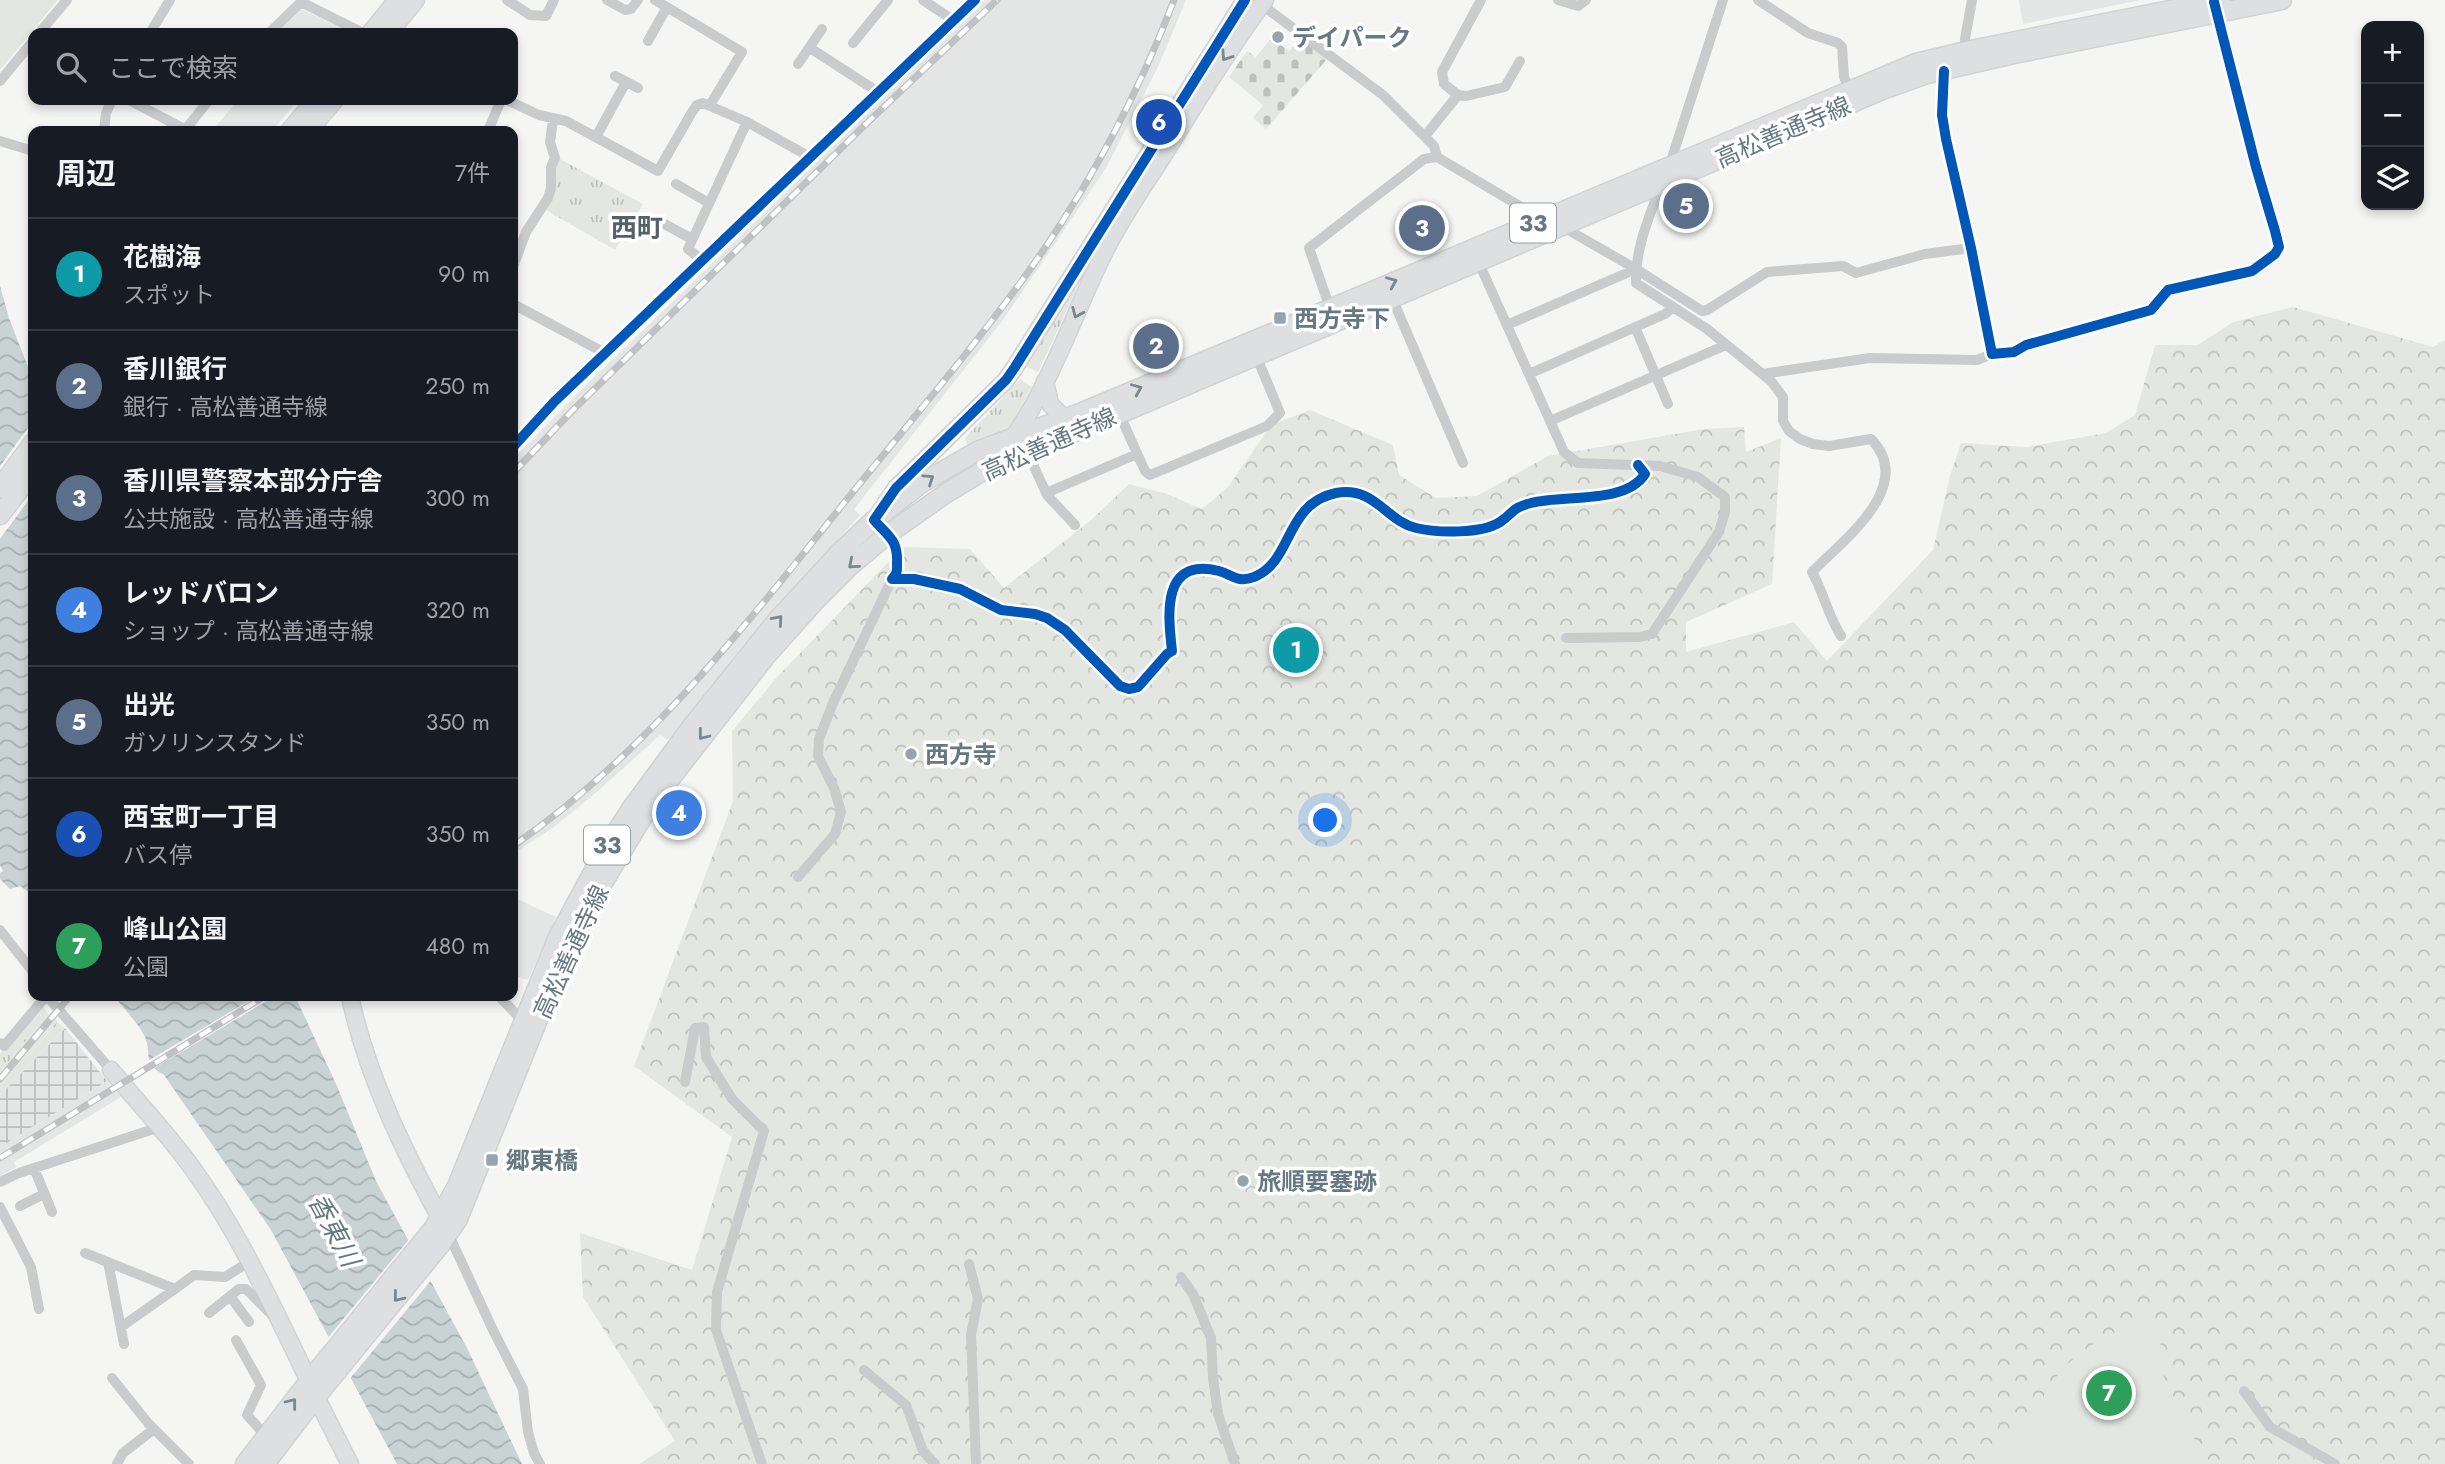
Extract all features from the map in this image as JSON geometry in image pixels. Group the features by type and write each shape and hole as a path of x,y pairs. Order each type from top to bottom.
{"main road":[{"name":"高松善通寺線","path":"245,1464 267,1436 315,1386 441,1231 464,1207 569,945 642,818 703,735 789,629 849,567 887,535 945,494 988,468 1119,413 1331,308 1916,63 1966,51 2217,5 2283,0"},
{"name":"高松善通寺線","path":"441,1231 557,939 580,893 631,809 692,726 778,619 838,554 874,520 922,483 977,451 1392,298 1880,91 1944,71 2217,5"},
{"path":"0,488 28,450"},
{"path":"0,516 28,479"},
{"name":"高松善通寺線","path":"265,1464 315,1386"}],"street":[{"path":"43,28 66,0"},
{"path":"153,28 170,0"},
{"path":"374,28 397,0"},
{"path":"393,28 416,0"},
{"path":"507,0 530,15 546,16 554,0"},
{"path":"607,0 625,10 631,9 638,0"},
{"path":"655,0 742,52 710,105"},
{"path":"853,43 888,0"},
{"path":"923,0 953,20"},
{"path":"518,442 554,402 975,0"},
{"path":"798,877 835,834 841,812 834,788 818,756 819,738 892,579 898,572 895,543 874,520 896,488 1006,380 1245,0"},
{"path":"1481,0 1442,72 1444,84 1458,95 1466,96 1505,87 1520,61"},
{"path":"1558,0 1578,6 1586,0"},
{"path":"1723,0 1669,166 1644,231 1636,269 1636,284 1707,329 1771,381 1783,397 1783,421 1789,431 1800,439 1829,446 1871,439 1883,456 1887,470 1875,506 1812,572 1822,590 1830,620 1841,636"},
{"path":"1758,0 1808,33 1838,43 1842,47 1844,77 1849,90"},
{"path":"1966,51 1972,0"},
{"path":"988,468 1013,438 1045,381 1105,250 1122,220 1262,1 1374,88 1434,146 1437,158"},
{"path":"274,28 301,2 353,28"},
{"path":"1762,374 1870,358 1977,360 1992,354 2014,352 2026,345 2151,310 2168,290 2252,271 2275,254 2279,247 2276,231 2256,167 2217,5"},
{"path":"648,41 667,7"},
{"path":"798,64 822,29"},
{"path":"0,81 28,47"},
{"path":"810,48 878,93"},
{"path":"1944,71 1942,116 1992,354"},
{"path":"596,137 620,79 638,88"},
{"path":"1425,136 1458,95"},
{"path":"518,105 553,120 566,121 658,171 697,105 703,103 747,122 810,157"},
{"path":"105,126 110,105"},
{"path":"139,105 179,126"},
{"path":"190,126 205,105"},
{"path":"293,126 311,105"},
{"path":"313,126 331,105"},
{"path":"490,126 499,105"},
{"path":"518,254 526,232 548,198 551,188 551,167 555,158 550,142 553,120"},
{"path":"702,260 688,249 747,122"},
{"path":"0,141 28,149"},
{"path":"1331,308 1309,248 1423,159 1437,158 1523,208 1536,221"},
{"path":"676,184 709,203"},
{"path":"657,220 692,239"},
{"path":"1567,223 1570,232 1636,269 1702,311 1767,272 1843,266 1856,273 1925,254 1971,248"},
{"path":"1478,261 1564,452 1578,463 1660,466 1698,477 1725,497 1725,512 1718,532 1652,634 1640,637 1566,638"},
{"path":"1507,325 1636,269"},
{"path":"1392,298 1463,463"},
{"path":"518,307 605,353"},
{"path":"1529,374 1665,314 1672,308"},
{"path":"1635,327 1668,404"},
{"path":"1550,421 1726,345"},
{"path":"1119,413 1145,471 1150,475 1272,423 1280,413 1253,348"},
{"path":"1045,381 1050,404 1064,418"},
{"path":"1027,451 1046,493 1075,525"},
{"path":"1046,493 1138,454"},
{"path":"892,579 914,579 960,589 1001,610 1047,618 1065,630 1121,686 1129,689 1138,687 1172,651 1168,606 1172,591 1180,579 1190,572 1204,568 1222,572 1238,580 1254,577 1272,566 1299,516 1315,502 1337,493 1361,494 1379,502 1397,518 1414,528 1434,531 1474,530 1500,522 1514,508 1533,502 1611,494 1639,484 1645,474 1639,465"},
{"path":"0,930 4,944 28,967"},
{"path":"0,1043 4,1046 43,1001"},
{"path":"51,1001 194,1170 228,1224 315,1386 350,1464"},
{"path":"350,1001 358,1034 375,1082 441,1231 523,1389 528,1432 540,1464"},
{"path":"504,1001 517,1016 524,1017"},
{"path":"685,1082 695,1028 704,1027 706,1057 732,1099 764,1131 717,1292 716,1330 761,1464"},
{"path":"0,1182 34,1168 160,1127"},
{"path":"34,1168 51,1212"},
{"path":"20,1206 44,1194"},
{"path":"0,1207 31,1268 39,1310"},
{"path":"85,1253 175,1289"},
{"path":"108,1262 124,1344"},
{"path":"121,1327 194,1275 225,1277 248,1262"},
{"path":"969,1264 978,1299 971,1335 976,1464"},
{"path":"1181,1277 1193,1294 1211,1338 1218,1414 1235,1464"},
{"path":"209,1313 239,1289 246,1289 282,1324"},
{"path":"230,1296 249,1322"},
{"path":"236,1340 261,1385 247,1415 267,1436"},
{"path":"864,1370 906,1405 923,1451 935,1464"},
{"path":"112,1378 154,1429 189,1464"},
{"path":"2245,1391 2270,1427 2335,1464"},
{"path":"117,1464 123,1453 154,1429"}],"shaded area":[{"path":"985,0 1186,0 1158,67 1106,168 1003,320 854,509 860,515 765,622 668,740 660,735 597,792 554,827 518,851 518,454"},
{"path":"2019,0 2141,0 2023,24"},
{"path":"299,8 342,28 279,28"},
{"path":"234,105 294,105 276,126 216,126"},
{"path":"518,899 556,917 528,980 518,977"},
{"path":"52,1013 57,1022 0,1088 0,1072 48,1014"},
{"path":"65,1028 107,1081 0,1147 0,1095"},
{"path":"107,1081 121,1097 14,1162 16,1167 0,1176 0,1147"}],"green space":[{"path":"0,0 58,0 35,28 28,28 28,36 0,70"},
{"path":"1300,37 1328,58 1266,129 1253,118 1263,105 1229,77 1247,51 1256,57 1271,38 1289,51"},
{"path":"558,158 643,204 615,250 544,209"},
{"path":"1074,288 1077,289 1038,372 1025,366"},
{"path":"2293,307 2433,347 2445,340 2445,1464 639,1464 675,1441 583,1297 580,1233 692,1270 732,1137 634,1066 733,801 732,731 778,676 903,547 970,549 1004,588 1090,521 1129,484 1164,493 1202,509 1228,487 1271,425 1310,410 1393,445 1399,475 1436,498 1477,496 1548,456 1704,429 1744,427 1746,452 1781,438 1772,584 1686,622 1686,652 1794,622 1827,661 1933,550 1950,476 1961,443 2027,447 2106,433 2135,415 2155,345 2198,345 2233,322"},
{"path":"1020,379 1032,387 1010,429 969,447 965,438"},
{"path":"42,1005 48,1014 0,1072 0,1054"},
{"path":"57,1022 65,1028 0,1095 0,1088"},
{"path":"2135,1322 2159,1327 2164,1378 2202,1454 2211,1464 1992,1464 2025,1423 2032,1421 2050,1385 2072,1360 2100,1340"}],"water":[{"path":"0,286 28,367 28,892 20,886 10,889 0,879 0,873 3,871 0,865"},
{"name":"香東川","path":"118,1001 297,1001 337,1086 376,1181 467,1348 522,1464 397,1464 271,1230 164,1075 153,1067 143,1032"}],"pier":[{"path":"28,428 28,501 0,539 0,466"},
{"path":"249,1001 267,1001 151,1070 146,1062"},
{"path":"411,1237 433,1278 348,1381 326,1340"}],"railway":[{"path":"518,468 572,411 997,0"},
{"path":"518,842 607,771 691,687 769,596 986,328 1052,237 1111,139 1145,70 1174,0"},
{"path":"0,1079 66,1001"},
{"path":"0,1158 257,1001"}],"cycle path":[{"path":"518,442 554,402 975,0"},
{"path":"1245,0 1006,380 896,488 874,520 892,539 896,549 897,570 892,579 914,579 960,589 1001,610 1047,618 1065,630 1120,686 1129,689 1138,687 1172,651 1170,606 1172,592 1178,581 1187,573 1200,569 1219,571 1239,579 1248,579 1267,570 1297,520 1319,499 1349,492 1371,499 1396,519 1416,528 1435,531 1482,529 1500,522 1516,509 1531,503 1592,497 1623,490 1636,484 1645,474 1638,465"},
{"path":"1944,71 1942,115 1946,139 1992,354 2014,352 2026,345 2151,310 2168,290 2252,271 2275,254 2279,247 2214,2"}],"place":[{"name":"デイパーク","path":"1278,37"},
{"name":"西宝町一丁目","path":"1159,122"},
{"name":"出光","path":"1686,206"},
{"name":"香川県警察本部分庁舎","path":"1422,228"},
{"name":"西方寺下","path":"1280,318"},
{"name":"香川銀行","path":"1156,346"},
{"name":"花樹海","path":"1296,650"},
{"name":"西方寺","path":"911,754"},
{"name":"レッドバロン","path":"679,813"},
{"name":"郷東橋","path":"492,1160"},
{"name":"旅順要塞跡","path":"1243,1181"},
{"name":"峰山公園","path":"2109,1393"}],"district":[{"name":"西町","path":"637,228"}]}
